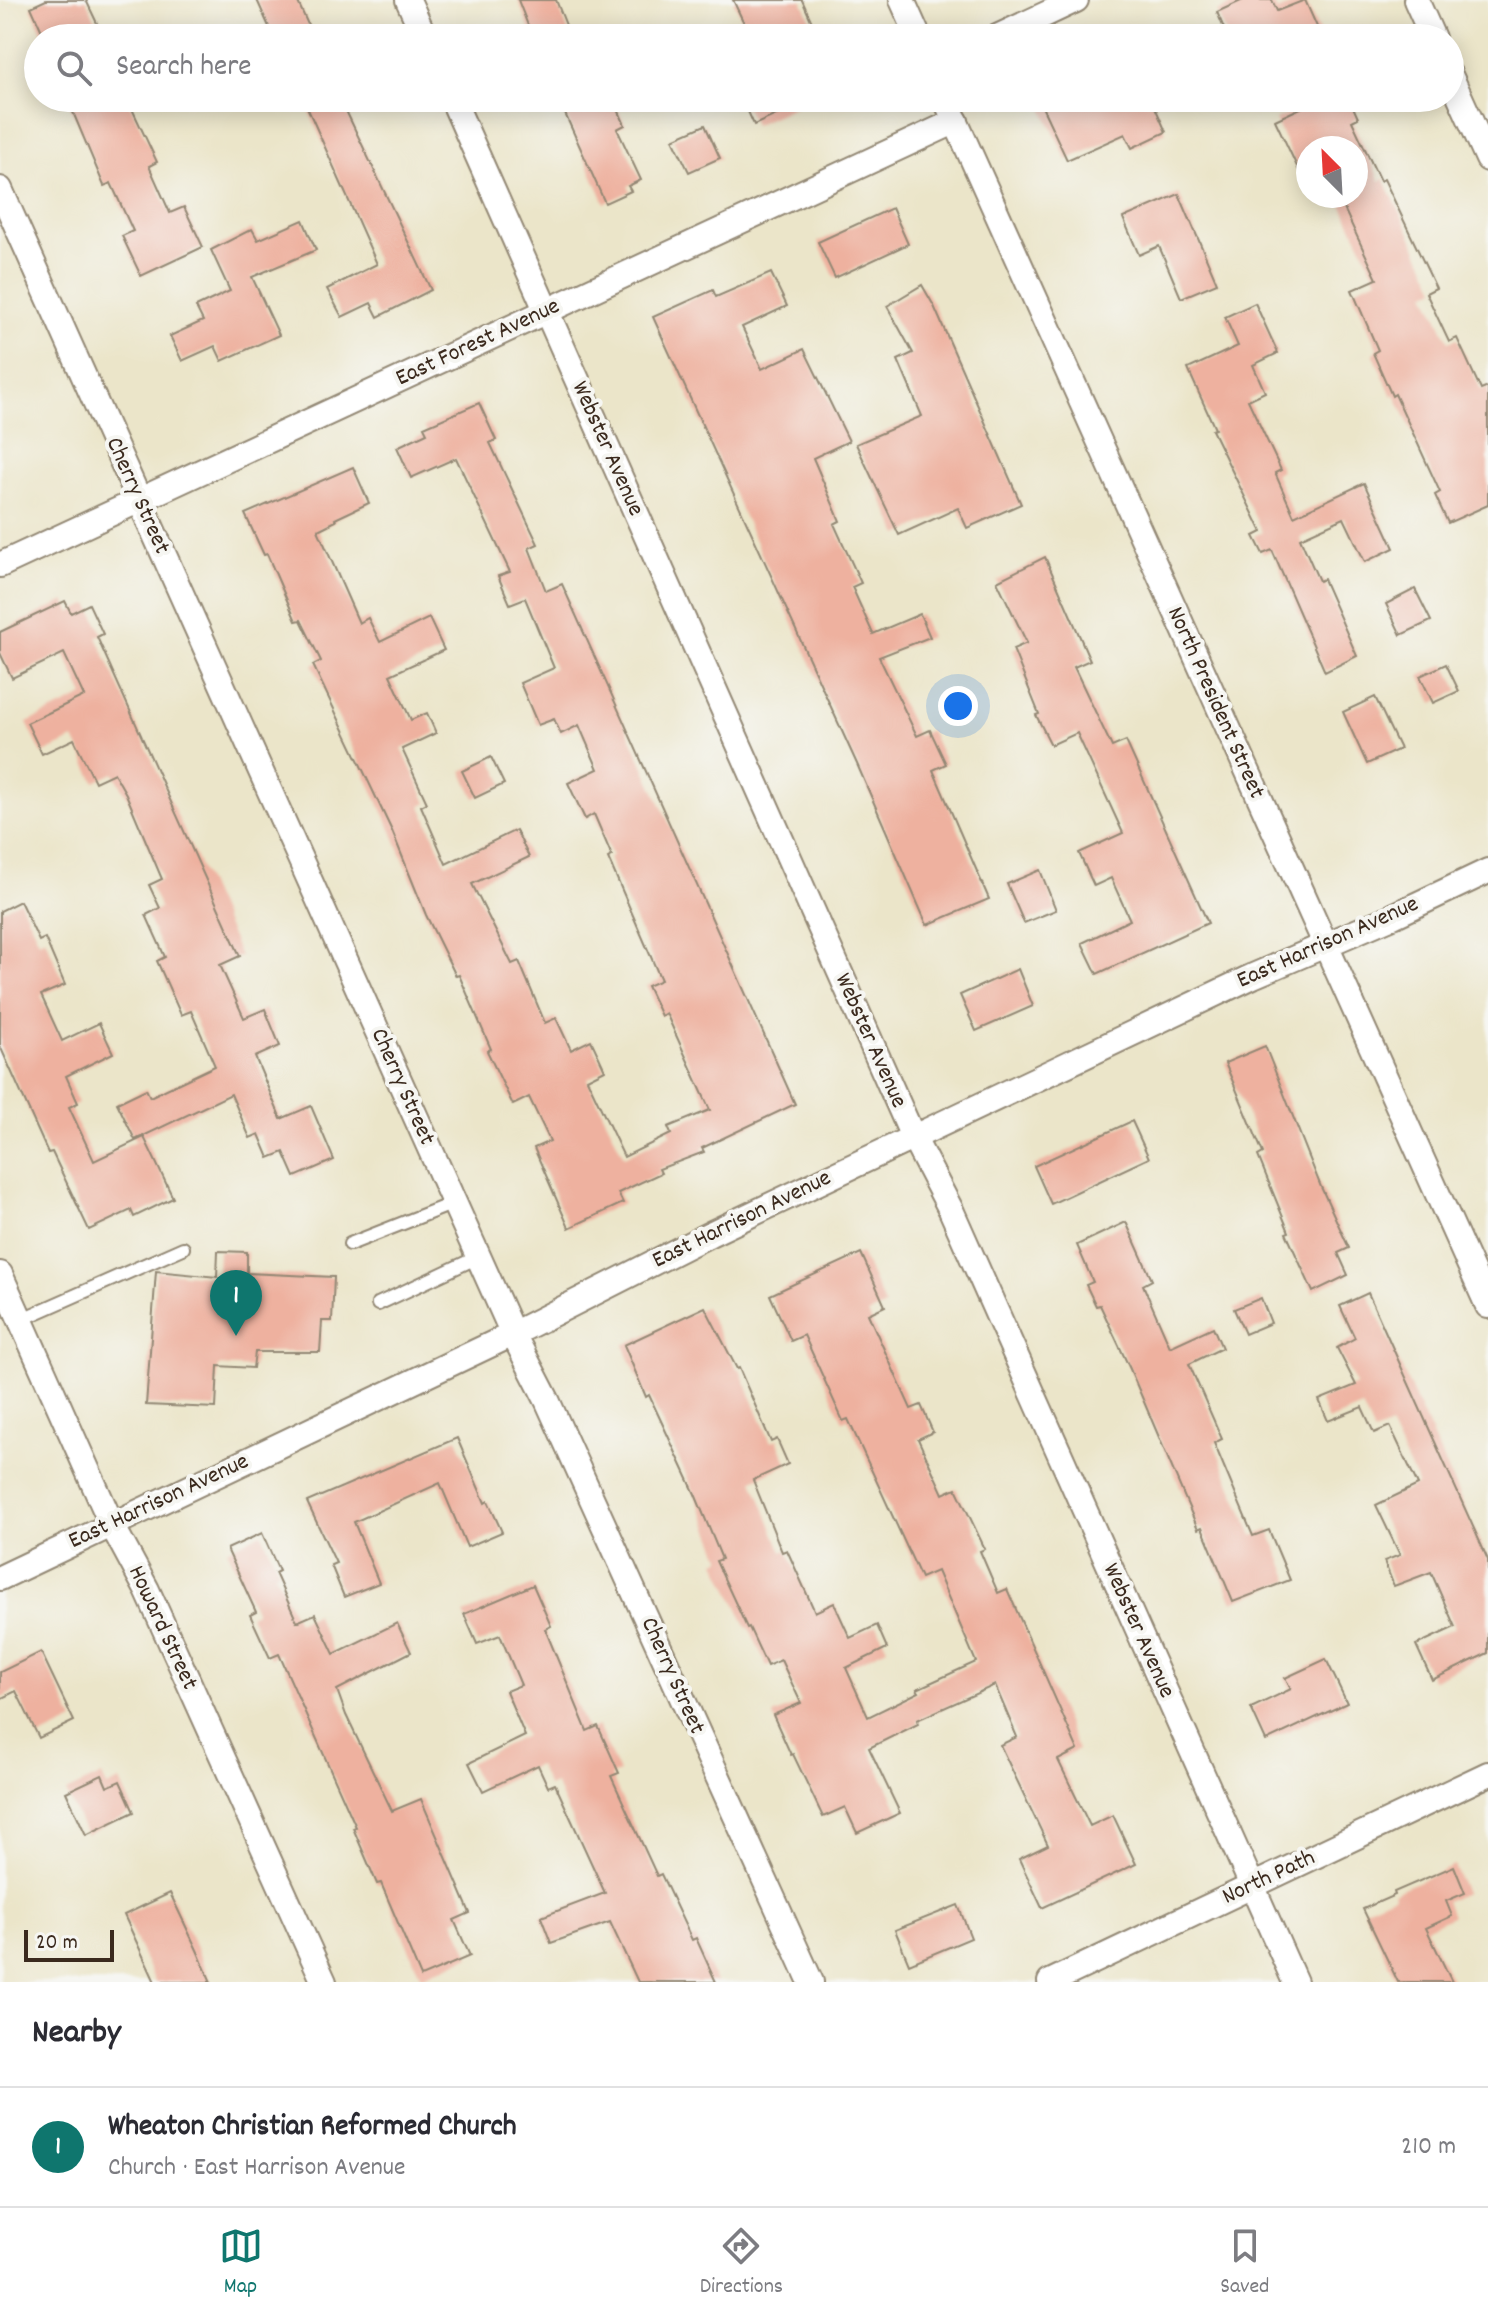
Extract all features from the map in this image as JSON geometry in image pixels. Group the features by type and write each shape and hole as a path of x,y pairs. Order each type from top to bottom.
{"street":[{"path":"408,0 419,24"},
{"path":"902,0 913,24"},
{"path":"1025,24 1076,0"},
{"path":"1416,0 1427,24"},
{"path":"1464,106 1488,159"},
{"name":"Webster Avenue","path":"458,112 913,1137 957,1224 1295,1982"},
{"name":"North President Street","path":"952,112 1488,1306"},
{"name":"East Forest Avenue","path":"0,565 956,121"},
{"name":"Cherry Street","path":"0,189 478,1257 547,1400 811,1982"},
{"name":"East Harrison Avenue","path":"0,1578 513,1334 710,1234 1238,982 1488,871"},
{"name":"Howard Street","path":"0,1274 112,1525 147,1590 324,1982"},
{"name":"North Path","path":"1050,1982 1488,1774"}],"lane":[{"path":"350,1244 454,1203"},
{"path":"20,1320 183,1248"},
{"path":"378,1304 478,1257"}],"building":[{"path":"46,0 86,0 97,24 39,24 31,7"},
{"path":"257,0 297,0 308,24 268,24"},
{"path":"518,0 556,0 565,24 527,24"},
{"path":"733,0 802,0 813,24 744,24"},
{"path":"1243,0 1272,0 1277,11 1305,0 1316,24 1222,24 1217,12"},
{"path":"73,112 134,112 157,162 149,166 170,213 184,207 203,247 141,276 122,236 133,231 111,183 104,186"},
{"path":"309,112 347,112 431,290 378,317 371,303 342,317 327,289 377,264"},
{"path":"564,112 619,112 625,125 617,129 641,180 628,186 631,191 605,203"},
{"path":"748,112 783,112 754,125"},
{"path":"1045,112 1157,112 1166,132 1132,148 1125,134 1067,160"},
{"path":"1292,112 1355,112 1358,118 1352,121 1359,136 1296,136 1296,165 1275,120"},
{"path":"705,125 720,158 689,172 673,139"},
{"path":"1368,155 1380,181 1384,179 1436,288 1426,293 1449,342 1457,338 1481,390 1488,387 1488,505 1448,523 1435,495 1440,492 1373,353 1378,350 1352,290 1377,279 1344,208 1368,208"},
{"path":"1179,194 1217,283 1181,298 1159,246 1139,255 1123,218"},
{"path":"892,208 908,244 835,278 818,242"},
{"path":"303,220 316,250 252,277 279,335 222,361 215,346 182,361 170,336 203,321 196,307 230,291 211,250 252,229 258,240"},
{"path":"771,273 787,306 742,327 762,369 804,349 849,441 813,458 840,521 834,524 861,583 852,587 873,634 920,614 930,637 879,657 917,736 930,730 946,764 933,770 989,899 927,925 653,317 713,290 716,297"},
{"path":"922,285 1021,504 967,528 958,508 899,535 856,444 922,416 898,360 913,353 887,306"},
{"path":"1255,303 1278,353 1253,365 1265,392 1248,400 1281,470 1275,473 1294,516 1364,483 1394,548 1365,562 1344,518 1300,538 1319,581 1323,579 1357,656 1325,672 1272,550 1263,554 1254,536 1262,532 1212,430 1215,429 1188,369 1238,346 1225,317"},
{"path":"479,403 496,440 490,443 538,544 529,548 546,591 562,584 795,1104 702,1148 704,1152 659,1169 661,1173 618,1193 623,1203 569,1228 534,1148 550,1141 529,1097 513,1105 487,1051 491,1049 459,975 456,976 426,915 392,831 313,665 321,661 301,620 296,621 267,554 264,555 245,514 353,467 369,503 318,530 359,623 368,618 380,642 429,618 444,650 390,675 411,720 427,713 436,733 402,749 427,803 421,806 446,864 516,830 529,857 472,884 512,964 519,961 545,1023 556,1018 571,1050 591,1040 605,1070 587,1079 624,1157 671,1134 668,1127 710,1110 666,1013 661,1016 647,986 661,980 608,858 612,856 594,814 585,819 568,783 598,769 579,725 561,734 554,719 538,725 520,683 554,668 525,598 510,604 498,576 510,572 456,458 411,478 397,447 427,433 424,427"},
{"path":"1045,557 1090,660 1074,667 1112,747 1126,741 1208,923 1097,974 1082,943 1130,920 1111,878 1094,886 1079,853 1123,833 1077,733 1051,745 1036,715 1039,714 1013,649 1027,643 997,581"},
{"path":"1415,589 1431,621 1401,635 1386,604"},
{"path":"65,601 71,613 89,604 103,634 97,637 240,956 220,965 244,1018 265,1009 280,1046 255,1057 281,1119 311,1106 334,1160 295,1177 284,1152 269,1158 259,1134 250,1138 231,1094 135,1140 117,1103 146,1089 150,1097 215,1066 191,1011 181,1015 157,961 165,957 146,915 160,908 149,885 162,879 126,794 114,773 95,782 74,739 42,754 27,723 84,696 64,653 12,678 0,653 0,632"},
{"path":"1446,664 1459,691 1433,703 1420,676"},
{"path":"1375,697 1400,749 1367,764 1343,712"},
{"path":"491,757 504,784 475,798 462,771"},
{"path":"1040,870 1056,910 1024,923 1007,884"},
{"path":"20,901 39,941 45,938 65,985 41,995 62,1041 99,1023 113,1053 66,1076 78,1103 69,1107 94,1161 144,1137 173,1198 134,1217 131,1210 89,1230 52,1152 48,1153 0,1046 0,911"},
{"path":"1018,969 1033,1006 976,1031 960,995"},
{"path":"1265,1046 1321,1187 1349,1248 1338,1253 1348,1275 1313,1292 1286,1233 1289,1232 1258,1156 1263,1153 1225,1063"},
{"path":"1132,1121 1149,1158 1051,1204 1034,1166"},
{"path":"1126,1222 1152,1280 1143,1285 1170,1347 1213,1327 1222,1348 1189,1364 1222,1439 1214,1443 1253,1536 1269,1530 1290,1580 1233,1602 1202,1527 1198,1529 1130,1369 1100,1305 1096,1306 1086,1285 1093,1282 1077,1245"},
{"path":"218,1251 247,1252 247,1273 334,1277 332,1321 322,1321 320,1352 255,1352 253,1368 218,1366 216,1408 146,1405 156,1271 217,1277"},
{"path":"861,1253 885,1306 868,1314 911,1409 921,1405 933,1432 918,1439 943,1494 956,1488 985,1549 980,1551 998,1593 1007,1589 1078,1750 1058,1760 1090,1826 1113,1815 1136,1864 1042,1908 1019,1859 1048,1845 1000,1745 1017,1737 995,1685 917,1720 918,1724 869,1748 900,1813 857,1833 845,1807 823,1817 773,1715 801,1703 781,1660 767,1666 747,1628 716,1561 722,1559 695,1494 649,1395 646,1397 624,1345 705,1307 739,1368 771,1442 777,1439 788,1464 753,1480 782,1552 787,1550 815,1612 834,1603 850,1638 877,1625 887,1648 846,1668 868,1717 919,1692 917,1689 976,1662 937,1571 921,1578 848,1419 843,1421 804,1335 791,1341 770,1295"},
{"path":"1368,1293 1488,1560 1488,1653 1432,1680 1416,1645 1455,1627 1431,1572 1394,1586 1384,1561 1400,1555 1376,1505 1418,1485 1390,1426 1374,1433 1362,1407 1328,1421 1319,1400 1356,1385 1337,1348 1355,1338 1340,1306"},
{"path":"1261,1298 1271,1323 1245,1334 1234,1309"},
{"path":"457,1438 485,1503 488,1501 502,1532 467,1547 440,1483 354,1522 379,1583 344,1597 331,1565 336,1563 307,1502"},
{"path":"262,1533 279,1571 275,1573 297,1622 315,1614 334,1654 397,1623 411,1652 337,1690 392,1811 421,1799 470,1913 454,1920 470,1956 421,1977 381,1883 377,1884 353,1828 356,1827 279,1654 270,1658 250,1615 256,1612 227,1549"},
{"path":"533,1585 551,1626 545,1629 587,1731 598,1726 619,1773 611,1776 657,1876 661,1874 716,1982 638,1982 610,1922 551,1943 541,1917 605,1893 555,1784 548,1787 538,1765 483,1791 469,1763 525,1736 506,1691 521,1685 500,1635 477,1644 464,1614"},
{"path":"41,1652 74,1721 39,1738 16,1691 0,1699 0,1672"},
{"path":"1326,1659 1347,1703 1266,1741 1251,1708 1291,1689 1285,1678"},
{"path":"102,1775 107,1787 120,1781 134,1812 86,1835 66,1792"},
{"path":"1454,1866 1465,1893 1446,1901 1452,1916 1426,1928 1452,1982 1398,1982 1363,1909"},
{"path":"170,1893 211,1982 155,1982 124,1915"},
{"path":"958,1905 971,1938 909,1964 895,1930"}],"place":[{"name":"Wheaton Christian Reformed Church","path":"236,1336"}]}
